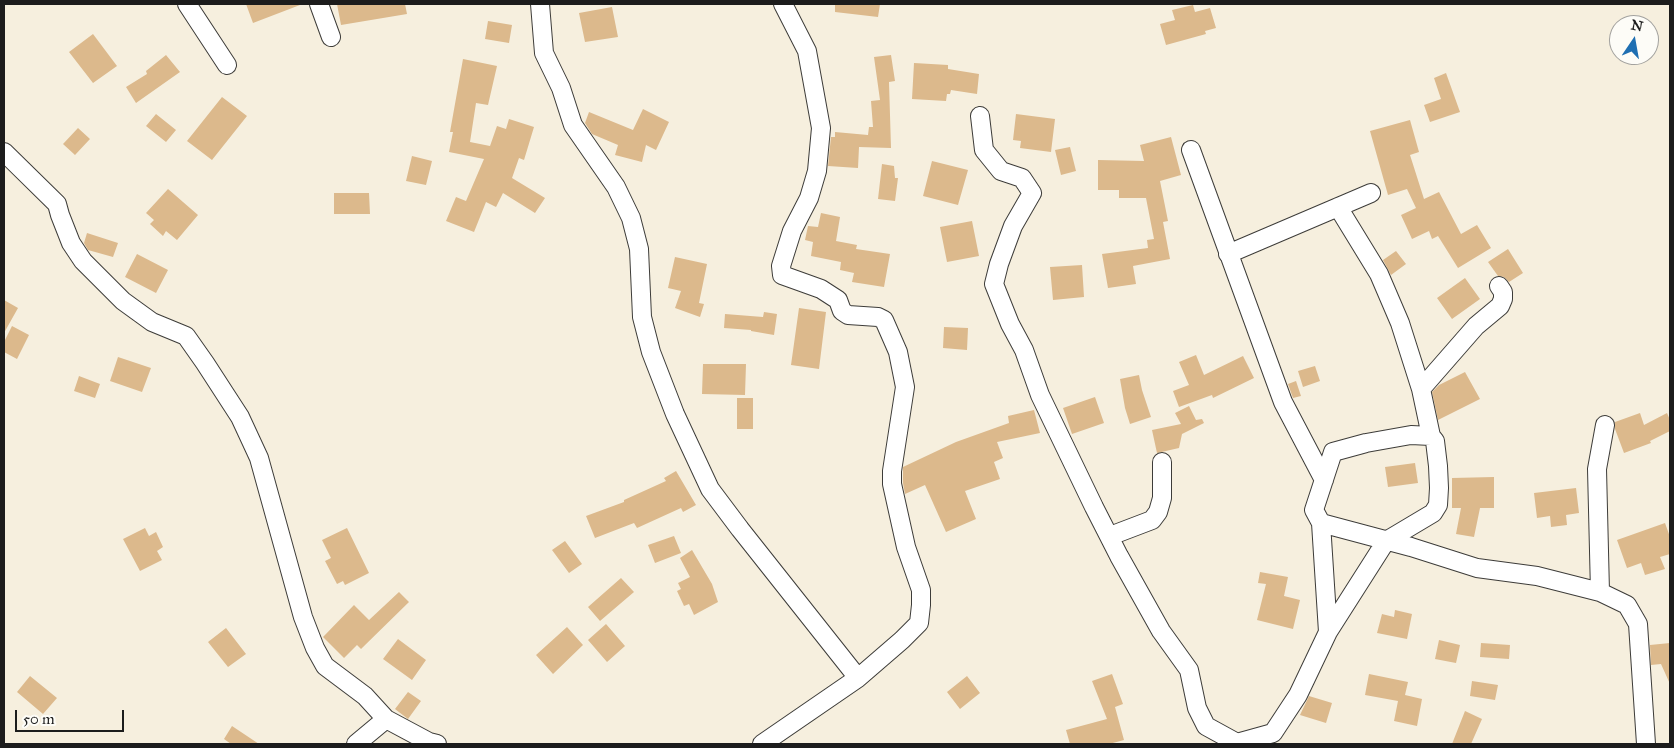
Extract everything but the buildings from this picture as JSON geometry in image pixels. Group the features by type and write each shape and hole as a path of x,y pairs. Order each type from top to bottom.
{"street":[{"path":"187,4 228,65"},
{"path":"319,4 331,37"},
{"path":"540,4 544,53 561,88 573,125 616,187 631,218 639,249 642,317 651,352 675,414 710,489 858,678"},
{"path":"762,744 858,678 902,640 919,623 921,605 921,590 906,547 892,484 892,472 905,387 898,352 884,320 878,317 848,315 842,310 838,300 821,289 782,275 781,266 792,231 809,198 816,171 820,128 807,51 784,4"},
{"path":"980,116 984,150 1001,171 1022,178 1032,193 1013,226 994,284 1010,324 1024,350 1040,395 1110,536 1161,631 1189,670 1197,708 1206,726 1237,743 1266,739 1273,733 1298,695 1328,632 1386,541 1433,513 1438,505 1438,466 1435,441 1431,436 1421,389 1400,323 1391,298 1370,258 1338,207"},
{"path":"1191,150 1282,402 1324,480"},
{"path":"4,152 57,204 71,243 83,261 123,301 152,322 186,336 240,417 259,458 303,617 315,648 325,666 365,696 386,719 429,742 437,744"},
{"path":"1228,254 1371,194"},
{"path":"1421,389 1476,326 1500,306 1504,299 1503,292 1499,286"},
{"path":"1600,592 1597,469 1605,426"},
{"path":"1328,632 1321,523 1314,510 1333,452 1402,436 1431,436"},
{"path":"1110,536 1152,520 1158,512 1162,498 1162,462"},
{"path":"1321,523 1477,568 1537,576 1600,592 1627,605 1638,624 1646,744"},
{"path":"356,744 386,719"}]}
